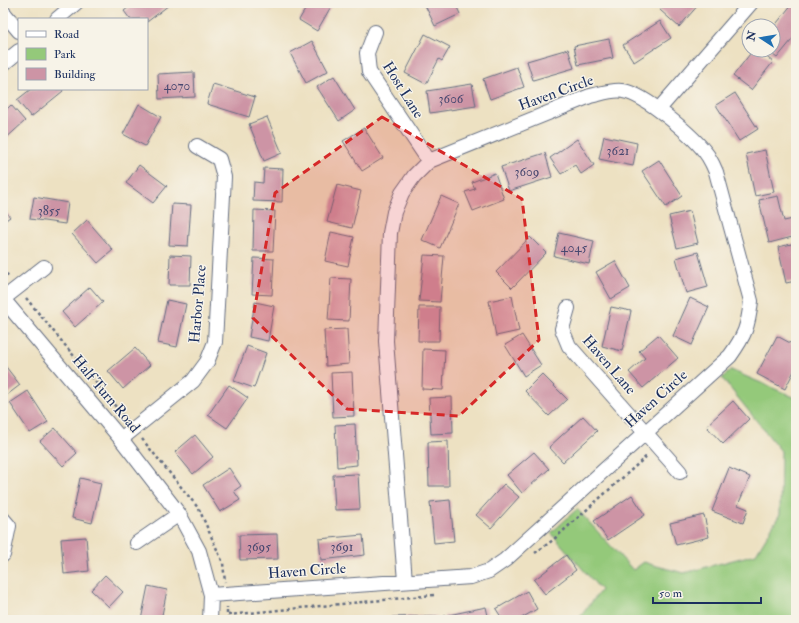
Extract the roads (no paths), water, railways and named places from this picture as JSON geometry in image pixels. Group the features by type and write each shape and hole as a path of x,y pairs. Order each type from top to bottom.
{"street":[{"path":"58,18 76,3"},
{"path":"659,109 751,3"},
{"path":"3,12 18,30"},
{"name":"Host Lane","path":"375,32 367,53 369,72 429,161"},
{"path":"3,64 18,51"},
{"name":"Haven Circle","path":"211,595 471,577 489,571 505,560 730,356 742,338 749,321 752,300 716,172 708,156 698,144 659,109 639,96 623,91 608,92 590,96 429,161 414,176 402,193 394,212 390,233 386,341 405,581"},
{"name":"Harbor Place","path":"121,439 193,382 207,362 215,342 224,177 218,159 197,146"},
{"path":"3,299 44,267"},
{"name":"Half Turn Road","path":"3,299 121,439 179,514 199,551 211,595 210,620"},
{"name":"Haven Lane","path":"568,308 562,329 569,346 680,472"},
{"path":"137,544 179,514"},
{"path":"3,519 9,526 3,555"}]}
